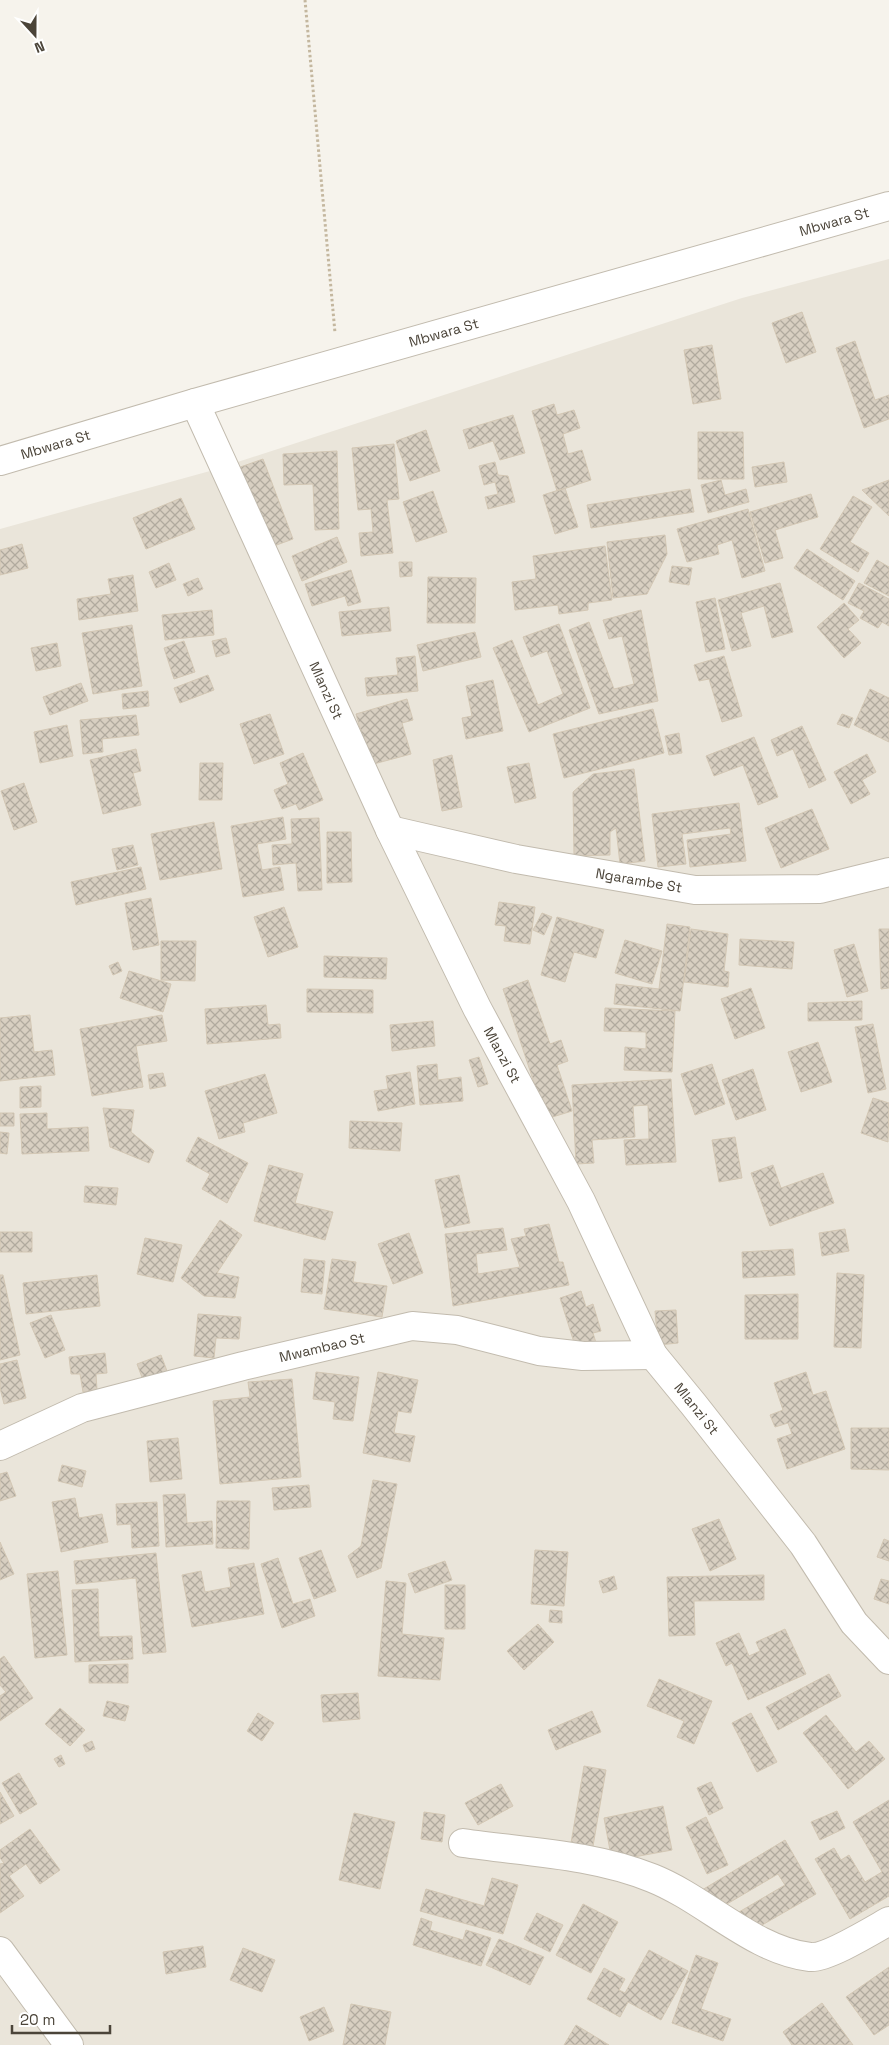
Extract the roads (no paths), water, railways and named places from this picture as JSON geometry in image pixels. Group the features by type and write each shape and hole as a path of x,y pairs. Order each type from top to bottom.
{"street":[{"name":"Mbwara St","path":"0,461 195,403 338,364 889,206"},
{"name":"Mlanzi St","path":"195,403 390,830 477,1008 581,1201 652,1355 694,1405 803,1544 854,1623 889,1660"},
{"name":"Ngarambe St","path":"390,830 516,859 695,890 820,889 889,872"},
{"name":"Mwambao St","path":"0,1446 82,1408 243,1366 412,1326 457,1330 539,1350 583,1356 652,1355"},
{"path":"463,1843 608,1863 654,1878 775,1949 812,1957 840,1947 889,1921"},
{"path":"0,1951 69,2045"}]}
